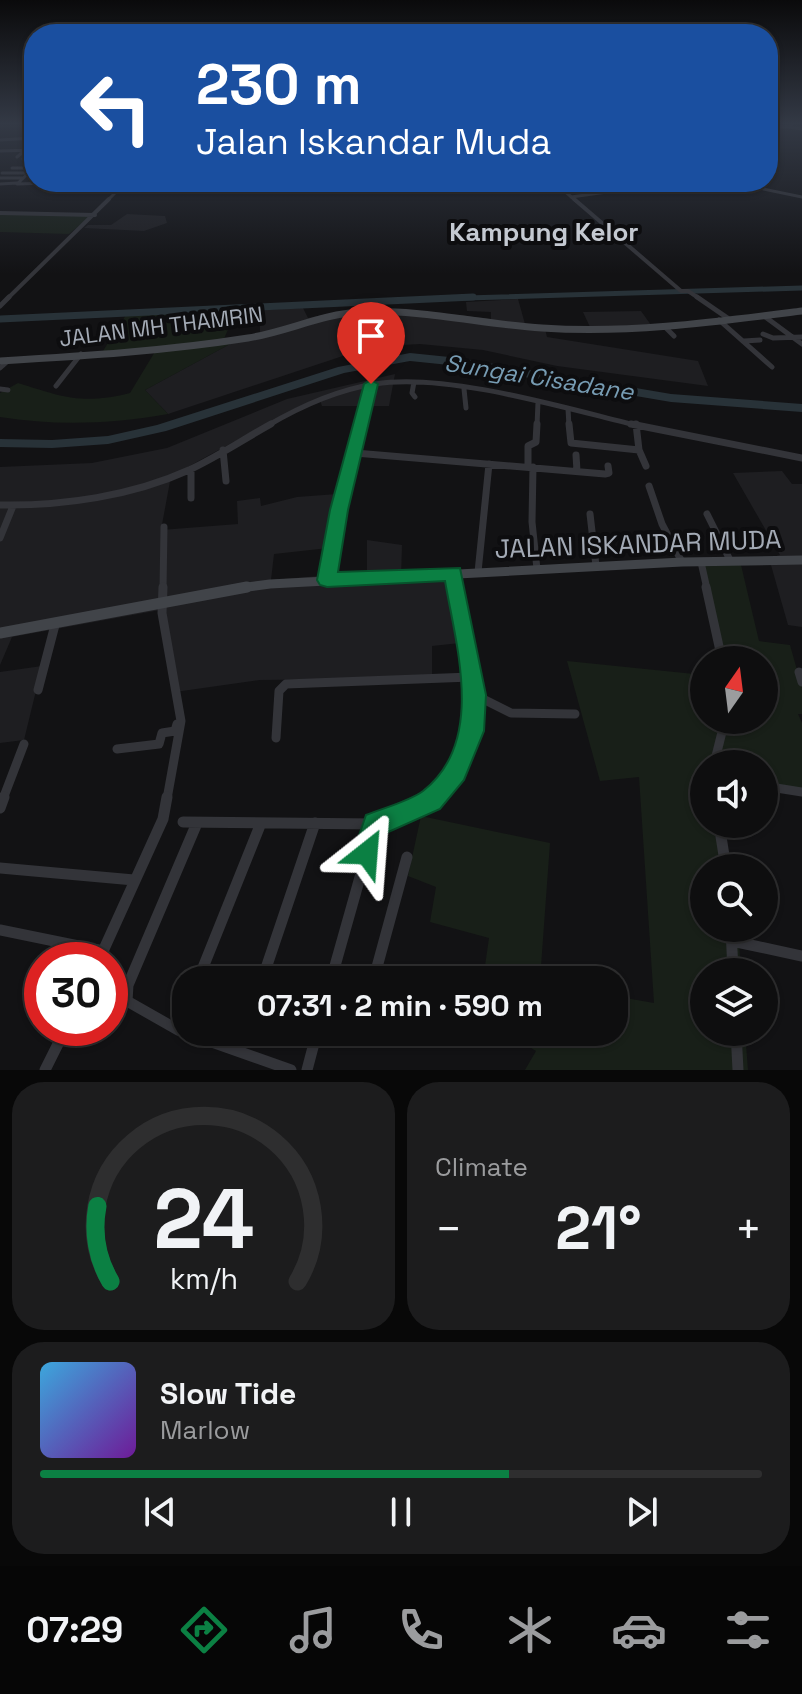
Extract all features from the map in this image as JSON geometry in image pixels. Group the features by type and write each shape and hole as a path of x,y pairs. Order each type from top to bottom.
{"street":[{"path":"17,183 24,176"},
{"path":"1,178 24,183"},
{"path":"0,306 117,192"},
{"path":"564,192 681,291 691,293 729,319"},
{"path":"571,197 612,192"},
{"path":"778,192 802,197"},
{"path":"0,213 95,215"},
{"name":"JALAN MH THAMRIN","path":"0,361 252,337 307,320 351,313 403,313 541,328 601,330 802,311"},
{"path":"764,316 798,338 802,344"},
{"path":"719,320 772,367"},
{"path":"664,326 674,336"},
{"path":"744,341 762,337 798,338"},
{"path":"56,386 81,354"},
{"path":"0,368 9,360"},
{"path":"414,382 412,393 415,397"},
{"path":"0,505 13,506 155,485 191,469 298,406 371,384 414,382 464,389 538,402 720,444 802,458"},
{"path":"327,580 339,510 371,384"},
{"path":"0,389 8,390"},
{"path":"464,389 466,408"},
{"path":"537,569 528,446 536,442 538,402"},
{"path":"568,409 571,443 639,450"},
{"path":"636,424 639,450 646,466"},
{"path":"223,450 226,481"},
{"path":"355,453 609,474 608,466"},
{"path":"576,455 577,471"},
{"path":"478,572 489,464"},
{"path":"191,469 191,498"},
{"path":"649,486 666,533 682,562"},
{"path":"0,538 13,506"},
{"path":"590,514 596,566"},
{"path":"707,514 730,560"},
{"path":"106,942 131,880 163,819 180,722 156,605 164,527"},
{"name":"JALAN ISKANDAR MUDA","path":"0,633 55,625 217,591 327,580 682,562 802,560"},
{"path":"701,562 719,646"},
{"path":"183,822 375,824 431,800 455,771 472,731 475,695 453,573"},
{"path":"38,690 55,625"},
{"path":"276,738 279,691 286,684 471,677"},
{"path":"475,695 490,707 511,715 575,714"},
{"path":"117,749 159,744 162,733 175,731 180,722"},
{"path":"0,808 24,744"},
{"path":"778,789 802,793"},
{"path":"172,1027 127,1001 126,993 197,823"},
{"path":"204,966 261,823"},
{"path":"267,966 315,823"},
{"path":"335,966 375,824"},
{"path":"377,966 407,857"},
{"path":"0,868 82,873 131,880"},
{"path":"0,930 48,942"},
{"path":"737,942 802,956"},
{"path":"45,1070 57,1046"},
{"path":"224,1046 291,1070"},
{"path":"238,1051 240,1046"},
{"path":"307,1070 313,1046"},
{"path":"737,1046 738,1070"}],"shaded area":[{"path":"0,212 93,214 69,234 0,232"},
{"path":"127,214 165,216 167,223 144,231 84,228 88,225 111,225"},
{"path":"518,299 525,324 544,325 547,337 698,361 708,386 557,366 483,350 420,344 370,347 168,414 145,390 241,338 260,334 260,310 303,308 308,318 337,312 450,314 491,319 491,312 467,311 466,302"},
{"path":"236,310 224,339 241,338 145,390 168,414 84,423 0,417 0,393 18,383 73,398 113,397 130,393 156,350 101,354 126,315"},
{"path":"641,311 651,325 590,327 583,312"},
{"path":"395,374 389,406 322,406 320,400 298,407 171,476 161,530 238,524 237,501 260,498 261,506 297,497 337,494 328,548 274,554 271,580 367,572 367,540 402,545 401,578 446,576 460,643 432,646 432,678 260,680 175,692 160,610 12,637 0,665 0,467 92,463 167,448 287,399"},
{"path":"782,471 792,484 802,484 802,627 788,625 769,558 780,555 733,473"},
{"path":"741,565 759,641 790,645 802,688 802,714 798,714 802,723 802,790 778,786 778,750 690,750 690,838 725,838 728,854 690,854 690,942 739,942 740,958 690,958 690,1046 746,1046 748,1070 525,1070 536,1051 528,1046 628,1046 628,998 654,1003 639,777 600,781 567,661 690,674 690,734 778,734 778,646 717,646 701,566"},
{"path":"42,666 24,740 0,743 0,672"},
{"path":"421,816 550,843 541,966 485,966 489,938 430,922 436,887 408,876"}],"waterway":[{"path":"430,299 802,288"},
{"path":"430,299 473,297"},
{"path":"0,319 430,299"},
{"name":"Sungai Cisadane","path":"0,443 52,444 108,440 161,428 342,370 410,357 459,362 671,398 802,408"}],"district":[{"name":"Kampung Kelor","path":"544,232"}],"route":[{"path":"367,853 375,824 431,800 455,771 472,731 475,695 453,573 327,580 339,510 371,384"}]}
